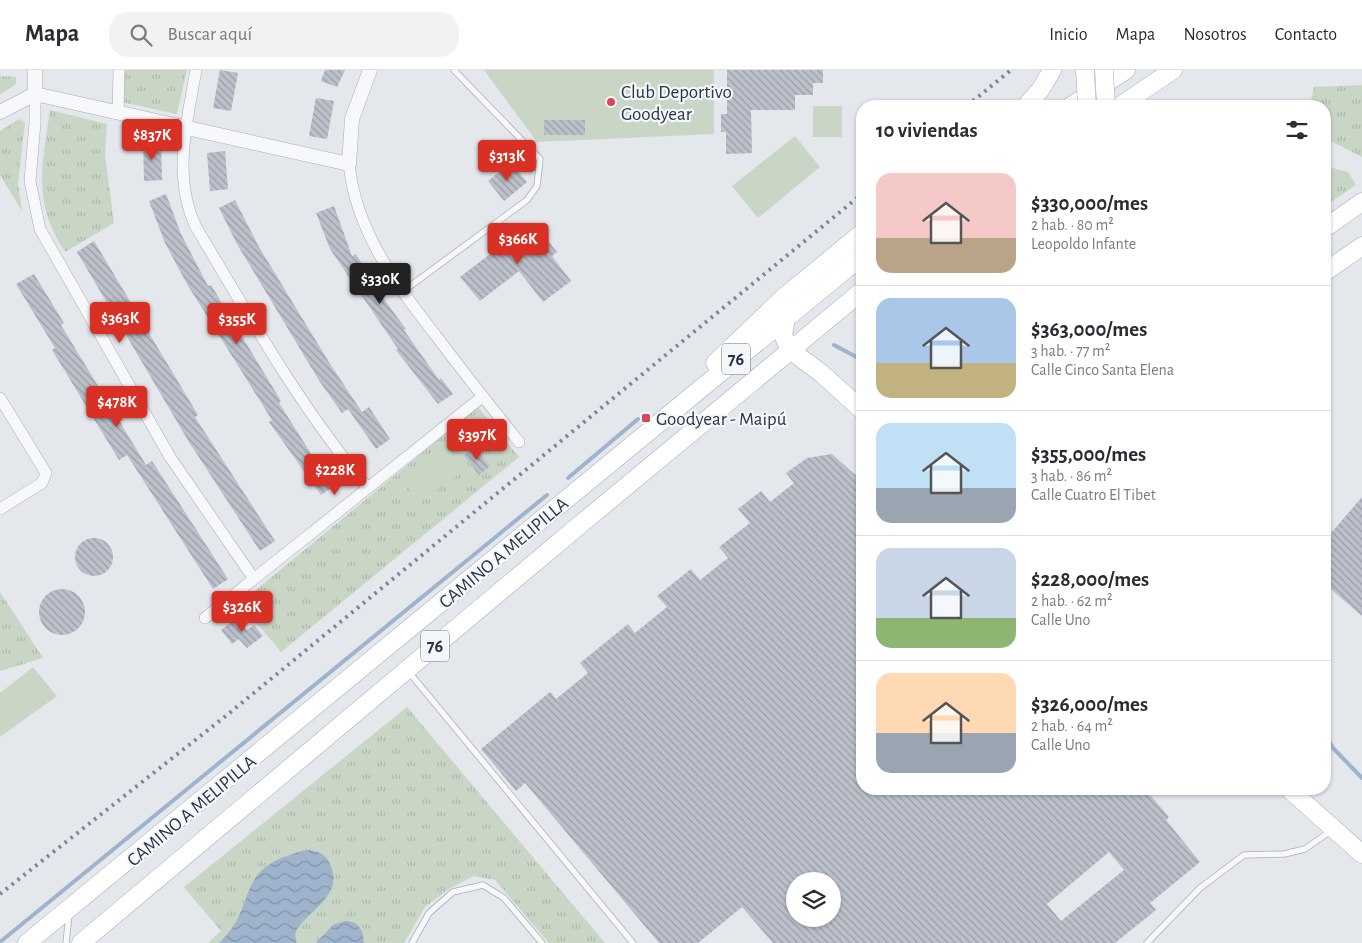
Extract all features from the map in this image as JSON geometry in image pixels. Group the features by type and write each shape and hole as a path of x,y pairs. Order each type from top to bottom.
{"main road":[{"path":"1031,100 1041,89 1052,70"},
{"path":"1085,70 1087,100"},
{"path":"1104,70 1106,100"},
{"path":"1080,100 1126,70"},
{"path":"1129,100 1173,70"},
{"path":"1331,224 1362,202"},
{"path":"686,400 709,370 783,298 856,238"},
{"path":"1331,268 1362,246"},
{"name":"CAMINO A MELIPILLA","path":"28,943 856,261"},
{"name":"CAMINO A MELIPILLA","path":"81,943 856,296"},
{"path":"786,318 783,335 790,350 821,373 856,405"},
{"path":"1296,795 1362,854"}],"street":[{"path":"36,70 36,123 30,180 40,229 174,462 254,579"},
{"path":"118,113 119,70"},
{"path":"196,70 182,165 188,210 196,227 277,362 325,435 367,487"},
{"path":"370,70 352,119 349,164 354,197 365,229 402,292 519,442"},
{"path":"1,110 35,94 349,164"},
{"path":"205,618 482,396"},
{"path":"0,398 44,470 46,477 42,483 0,509"}],"lane":[{"path":"402,292 527,200 537,186 540,159 454,70"},
{"path":"407,669 633,943"},
{"path":"1147,943 1200,888 1244,856 1284,854 1305,848 1334,829"},
{"path":"412,943 429,913 453,892 483,885 504,898 542,943"},
{"path":"66,943 66,932 71,908"}],"green space":[{"path":"122,70 187,70 177,114 121,102"},
{"name":"Club Deportivo Goodyear","path":"484,70 714,70 714,134 537,142"},
{"path":"0,76 16,77 16,84 0,95"},
{"path":"1362,85 1362,157 1331,141 1331,100 1311,100 1314,87"},
{"path":"813,106 842,106 842,137 813,137"},
{"path":"50,110 107,124 105,155 114,223 65,252 48,216 42,183 44,149"},
{"path":"19,119 25,122 18,184 22,211 0,175 0,131"},
{"path":"795,136 820,167 758,218 732,186"},
{"path":"1331,168 1348,172 1356,185 1331,202"},
{"path":"478,407 519,457 281,652 240,603"},
{"path":"443,449 461,472 420,503 402,481"},
{"path":"0,592 43,658 0,671"},
{"path":"33,667 57,696 0,737 0,693"},
{"path":"407,707 605,943 549,943 495,880 474,876 452,887 425,907 404,943 208,943 221,931 184,887"}],"water":[{"path":"308,850 324,855 330,864 333,884 324,900 297,930 295,935 297,943 219,943 232,928 240,914 256,876 267,866 283,857"},
{"path":"350,921 359,927 363,934 364,943 316,943 333,925"}],"building":[{"path":"220,70 238,73 231,111 213,108"},
{"path":"325,70 345,70 337,87 321,81"},
{"path":"727,70 823,70 823,83 813,83 813,95 795,95 795,110 751,110 752,153 726,154 726,132 721,132 721,114 727,114"},
{"path":"316,98 334,101 327,139 309,136"},
{"path":"544,120 585,120 585,135 544,135"},
{"path":"143,142 161,142 162,180 144,181"},
{"path":"225,151 228,189 210,191 207,153"},
{"path":"511,163 527,182 504,201 488,181"},
{"path":"166,194 181,234 208,286 211,285 281,401 279,403 312,455 315,454 336,485 321,495 269,422 272,420 187,284 165,243 149,201"},
{"path":"235,200 259,247 330,364 362,412 369,407 390,439 376,449 348,409 342,413 320,382 237,244 219,208"},
{"path":"334,206 352,256 356,254 383,298 406,329 404,330 439,380 441,378 453,394 438,404 396,350 398,349 330,249 316,213"},
{"path":"527,223 539,238 543,235 557,252 552,256 571,281 543,302 519,271 480,301 460,277 498,248 491,239 509,225 515,233"},
{"path":"94,241 198,415 195,417 275,541 260,551 189,442 77,252"},
{"path":"34,274 64,323 61,325 146,465 152,461 228,579 213,589 127,455 119,460 52,350 55,348 16,284"},
{"path":"475,447 490,466 479,475 464,455"},
{"path":"832,454 856,476 856,795 1150,795 1169,817 1166,820 1200,862 1150,903 1156,910 1115,943 773,943 742,907 698,943 659,943 525,783 516,791 481,749 550,692 556,699 588,673 580,663 628,624 635,633 667,607 657,596 691,569 700,580 728,558 719,547 750,523 738,509 761,491 770,502 794,483 786,473 807,458","holes":["1109,852 1124,870 1061,921 1047,904"]},
{"path":"1362,497 1362,616 1331,589 1331,533"},
{"path":"94,538 101,539 107,544 112,550 112,564 107,570 101,575 94,576 87,575 81,570 76,564 75,557 76,550 81,544 87,539"},
{"path":"57,589 67,589 81,599 85,612 81,625 75,631 67,635 57,635 43,625 39,617 39,607 49,593"},
{"path":"237,618 247,630 254,625 263,636 247,648 239,639 232,644 221,630"}],"waterway":[{"path":"834,345 856,357"},
{"path":"568,478 638,419"},
{"path":"0,942 547,495"},
{"path":"1331,745 1362,778"}],"railway":[{"path":"974,100 1011,70"},
{"path":"0,894 227,715 856,199"}],"place":[{"name":"Club Deportivo Goodyear","path":"611,102"},
{"name":"Goodyear - Maipú","path":"646,418"}]}
